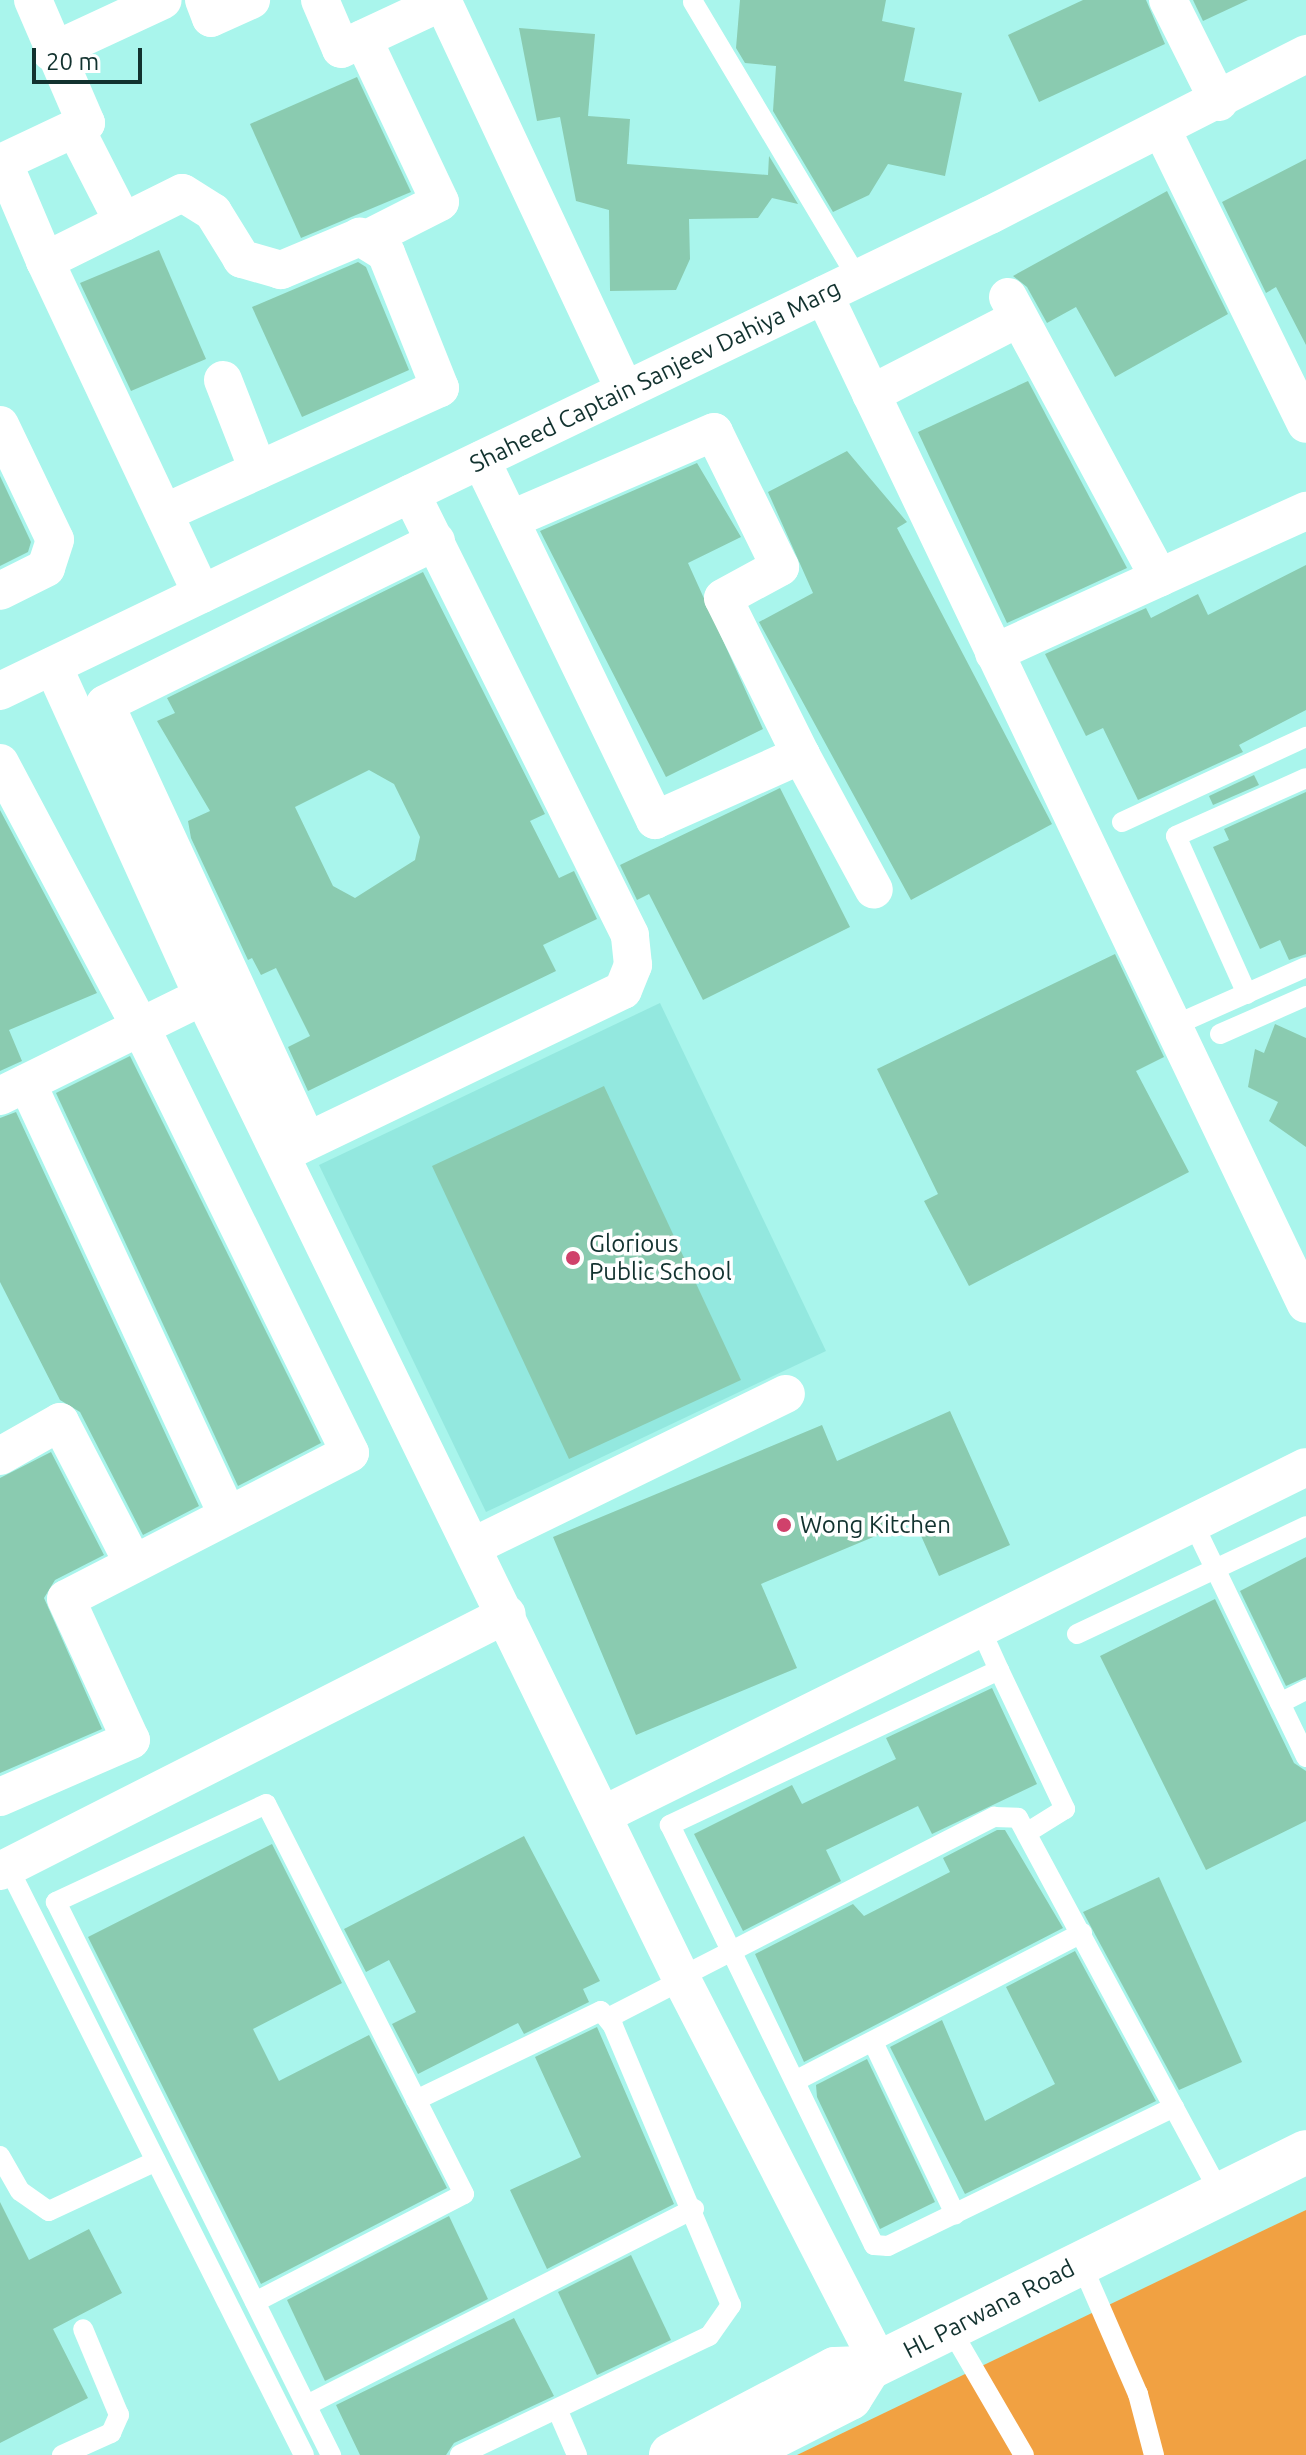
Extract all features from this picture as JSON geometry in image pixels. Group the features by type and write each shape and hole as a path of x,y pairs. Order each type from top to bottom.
{"street":[{"path":"33,0 51,52 86,123 3,162 45,261 202,594"},
{"path":"51,52 163,0"},
{"path":"204,0 211,18 251,0"},
{"path":"320,0 341,49 442,1 625,390"},
{"path":"1168,0 1219,102"},
{"path":"45,261 182,193 213,212 242,259 281,270 365,240 440,202 363,39"},
{"name":"Shaheed Captain Sanjeev Dahiya Marg","path":"0,691 858,279 1219,102 1306,54"},
{"path":"75,128 123,222"},
{"path":"1162,130 1306,424"},
{"path":"164,513 440,388 386,253 365,240"},
{"path":"824,295 1306,1304"},
{"path":"871,394 1014,308 1159,578"},
{"path":"223,380 258,470"},
{"path":"0,425 55,540 46,568 0,591"},
{"path":"510,520 714,432 780,567 723,598 801,755 874,890"},
{"path":"481,460 655,820 801,755"},
{"path":"294,1147 623,990 633,965 630,935 411,493"},
{"path":"994,653 1306,511"},
{"path":"436,541 105,704 294,1147 474,1546 682,1978 874,2366 850,2398 738,2455"},
{"path":"53,666 203,996 294,1147"},
{"path":"0,763 142,1030 350,1453 226,1512 66,1599 131,1740 0,1797"},
{"path":"203,996 142,1030 13,1089 226,1512"},
{"path":"474,1546 786,1394"},
{"path":"0,1456 60,1422 132,1561"},
{"path":"603,1815 1306,1467"},
{"path":"4,1869 507,1614"},
{"name":"HL Parwana Road","path":"671,2455 835,2369 874,2366 1306,2152"}],"lane":[{"path":"693,2 858,279"},
{"path":"1122,822 1306,737"},
{"path":"1247,994 1176,836 1306,778"},
{"path":"1173,1026 1306,967"},
{"path":"1220,1034 1306,996"},
{"path":"1193,1523 1306,1757"},
{"path":"1077,1634 1306,1526"},
{"path":"980,1628 1065,1809 1028,1832"},
{"path":"999,1670 670,1825 735,1949 874,2245 888,2246 1174,2107"},
{"path":"1280,1703 1306,1690"},
{"path":"255,2302 464,2194 266,1804 56,1902 331,2455"},
{"path":"608,2018 735,1949 994,1817 1018,1818 1220,2193"},
{"path":"4,1869 304,2455"},
{"path":"795,2081 1082,1933"},
{"path":"416,2100 601,2011 608,2018 694,2209 728,2286 731,2305 723,2322 709,2336 460,2455"},
{"path":"873,2042 955,2214"},
{"path":"3,2170 34,2206 49,2211 156,2161"},
{"path":"307,2405 694,2209"},
{"path":"1081,2263 1138,2394 1154,2455"},
{"path":"950,2328 1024,2455"},
{"path":"62,2455 111,2433 119,2415 83,2329"},
{"path":"557,2409 577,2455"}],"shaded area":[{"name":"Glorious Public School","path":"660,1003 826,1351 486,1512 319,1165"},
{"path":"1306,2210 1306,2455 797,2455"}],"building":[{"path":"740,0 886,0 882,21 915,28 904,81 962,93 945,176 888,164 869,195 833,212 773,111 776,66 745,63 736,48"},
{"path":"1083,0 1146,0 1165,44 1039,102 1008,35"},
{"path":"1193,0 1248,0 1203,21"},
{"path":"519,28 595,34 588,116 630,119 627,164 768,175 769,156 798,204 772,198 758,218 689,219 690,259 676,290 610,291 609,210 576,201 560,117 537,121"},
{"path":"357,77 411,192 301,238 250,124"},
{"path":"1306,159 1306,345 1276,287 1266,293 1222,202"},
{"path":"1167,191 1228,314 1115,377 1076,307 1047,323 1027,287 1013,276"},
{"path":"159,250 206,359 131,391 80,283"},
{"path":"358,262 366,267 409,370 302,417 252,307"},
{"path":"1028,381 1127,568 1007,623 918,432"},
{"path":"847,451 907,522 897,528 1052,824 911,900 759,622 813,593 768,492"},
{"path":"697,463 741,537 688,563 763,729 666,777 540,531"},
{"path":"0,476 31,542 28,552 0,566"},
{"path":"1306,565 1306,710 1239,745 1243,752 1138,800 1103,728 1086,736 1045,654 1146,608 1151,618 1198,594 1208,615"},
{"path":"423,572 545,814 530,821 559,878 574,871 597,919 543,945 556,971 308,1091 288,1047 310,1036 276,968 261,975 252,958 248,960 191,838 188,821 210,811 157,721 175,713 167,698","holes":["369,770 394,784 420,837 415,860 355,898 333,886 295,807"]},
{"path":"1254,775 1259,785 1213,805 1209,796"},
{"path":"780,788 850,927 703,1000 649,894 637,900 620,865"},
{"path":"1306,792 1306,954 1289,960 1280,940 1260,949 1213,847 1229,840 1224,829"},
{"path":"0,810 97,993 9,1030 22,1061 0,1071"},
{"path":"1115,954 1164,1057 1136,1071 1189,1172 969,1286 924,1201 938,1194 877,1069"},
{"path":"1275,1024 1306,1038 1306,1147 1269,1121 1278,1102 1248,1087 1255,1049 1264,1053"},
{"path":"130,1056 321,1443 238,1486 56,1093"},
{"path":"604,1086 741,1380 569,1459 432,1166"},
{"path":"16,1112 199,1506 143,1535 80,1412 60,1400 0,1282 0,1118"},
{"path":"950,1411 1010,1545 939,1576 914,1520 761,1584 797,1668 636,1735 553,1537 822,1425 837,1461"},
{"path":"51,1452 104,1555 55,1580 44,1598 102,1729 0,1773 0,1478"},
{"path":"1306,1557 1306,1677 1286,1686 1240,1591"},
{"path":"1215,1599 1294,1763 1306,1771 1306,1821 1206,1870 1100,1656"},
{"path":"992,1688 1037,1784 932,1834 918,1806 826,1850 841,1881 743,1931 694,1834 792,1785 802,1804 896,1759 886,1738"},
{"path":"997,1830 1005,1830 1063,1928 804,2062 755,1954 853,1904 864,1916 950,1872 943,1858"},
{"path":"524,1836 600,1981 583,1989 589,2002 524,2034 518,2023 418,2074 392,2024 416,2012 389,1960 366,1972 344,1929"},
{"path":"272,1844 342,1983 253,2029 279,2081 369,2035 447,2188 261,2284 88,1937"},
{"path":"1159,1877 1242,2062 1179,2090 1083,1912"},
{"path":"1075,1951 1156,2101 965,2194 890,2047 942,2020 985,2121 1055,2084 1006,1987"},
{"path":"597,2027 674,2204 547,2269 510,2190 581,2157 535,2057"},
{"path":"867,2059 935,2202 880,2229 817,2097 816,2085"},
{"path":"0,2202 29,2260 89,2229 122,2293 53,2329 88,2398 0,2443"},
{"path":"449,2216 488,2299 325,2381 287,2300"},
{"path":"631,2255 671,2340 597,2375 558,2292"},
{"path":"514,2318 554,2396 454,2443 446,2455 360,2455 336,2405"}],"place":[{"name":"Glorious Public School","path":"573,1258"},
{"name":"Wong Kitchen","path":"784,1525"}]}
